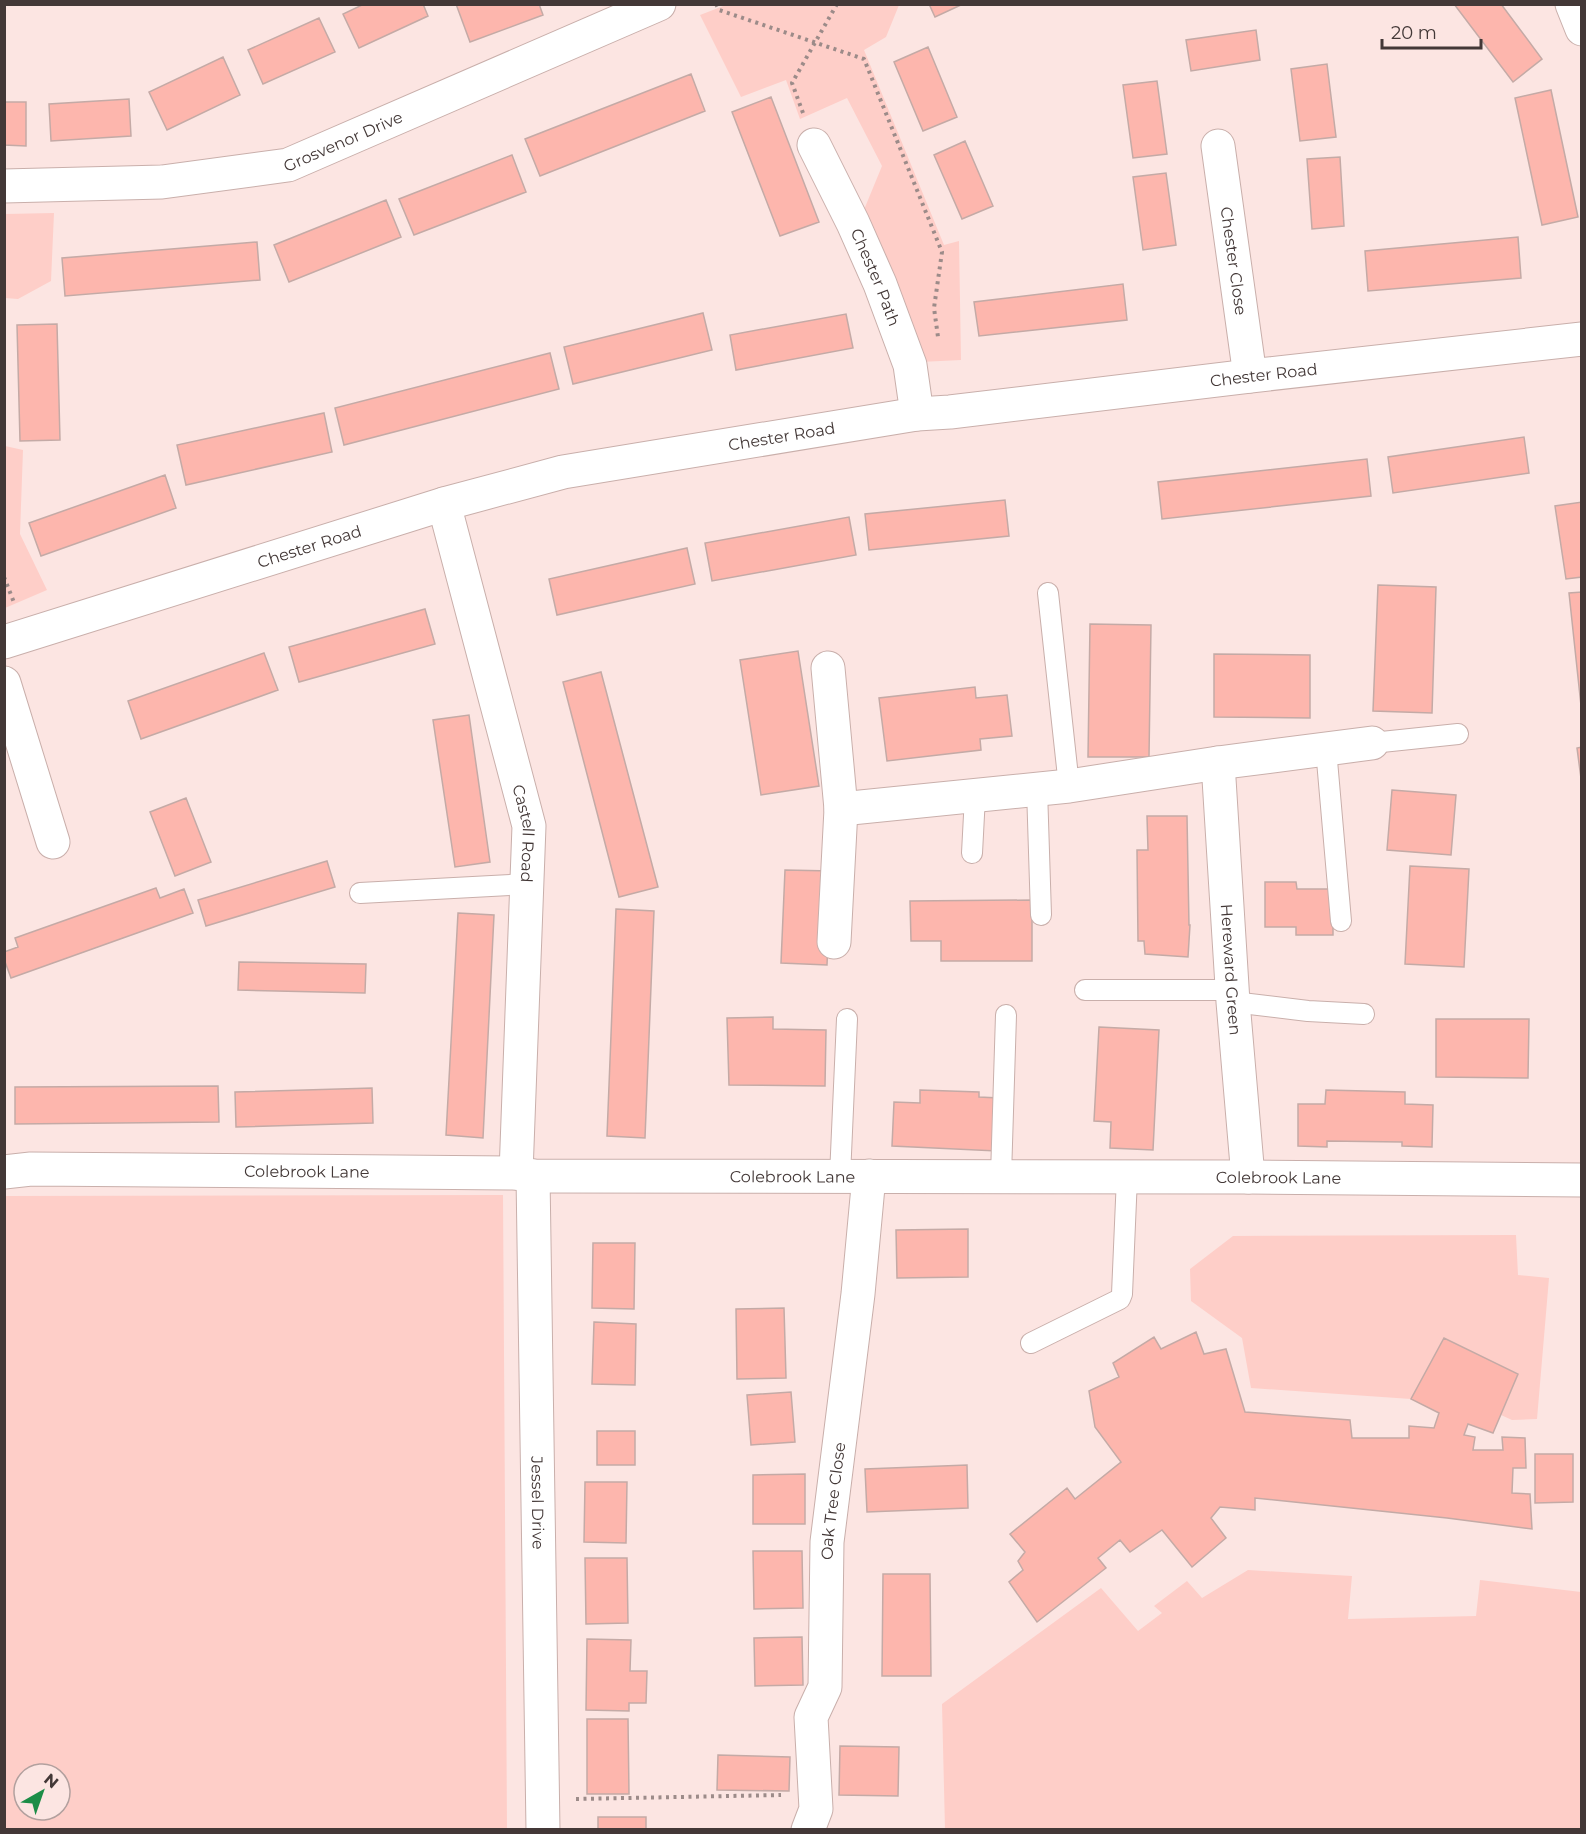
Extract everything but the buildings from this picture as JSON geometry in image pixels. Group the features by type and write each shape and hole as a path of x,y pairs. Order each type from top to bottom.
{"street":[{"name":"Grosvenor Drive","path":"4,186 162,182 288,165 659,4"},
{"path":"1572,4 1581,29"},
{"name":"Chester Path","path":"814,145 880,284 910,365 918,414"},
{"name":"Chester Close","path":"1218,146 1250,376"},
{"name":"Chester Road","path":"4,642 444,504 563,472 918,414 1581,339"},
{"name":"Castell Road","path":"444,504 530,826 527,884 524,1175"},
{"path":"828,668 841,809 834,942"},
{"path":"4,683 53,842"},
{"path":"841,809 1069,786 1218,763 1372,743"},
{"name":"Hereward Green","path":"1218,763 1233,996 1248,1177"},
{"name":"Colebrook Lane","path":"4,1172 31,1169 524,1175 1581,1180"},
{"name":"Jessel Drive","path":"524,1175 542,1814"},
{"name":"Oak Tree Close","path":"816,1819 811,1717 825,1687 827,1542 858,1294 854,1176"}],"lane":[{"path":"1048,593 1069,786"},
{"path":"1372,743 1458,734"},
{"path":"1326,749 1341,921"},
{"path":"1037,789 1041,915"},
{"path":"972,853 975,796"},
{"path":"360,893 527,884"},
{"path":"1085,990 1233,996 1308,1011 1364,1014"},
{"path":"1001,1176 1006,1015"},
{"path":"847,1019 854,1176"},
{"path":"1031,1343 1120,1299 1127,1177"}],"path":[{"path":"716,4 719,10 864,59 942,252 933,308 939,343"},
{"path":"814,145 792,83 837,4"},
{"path":"542,1814 816,1819"}],"shaded area":[{"path":"726,5 899,5 886,37 864,50 944,245 959,241 961,360 920,362 861,217 882,166 847,98 800,119 786,80 741,97 700,15"},
{"path":"54,213 51,281 18,299 5,298 5,214"},
{"path":"5,446 23,450 20,534 47,590 5,608"},
{"path":"503,1195 507,1829 5,1829 5,1196"},
{"path":"1516,1235 1518,1275 1549,1278 1537,1419 1512,1420 1501,1415 1518,1374 1444,1338 1411,1399 1251,1388 1242,1338 1191,1301 1190,1269 1233,1236"},
{"path":"1248,1570 1352,1576 1348,1619 1476,1616 1480,1580 1581,1592 1581,1829 945,1829 942,1704 1101,1588 1138,1631 1162,1613 1154,1606 1187,1581 1202,1598"}]}
